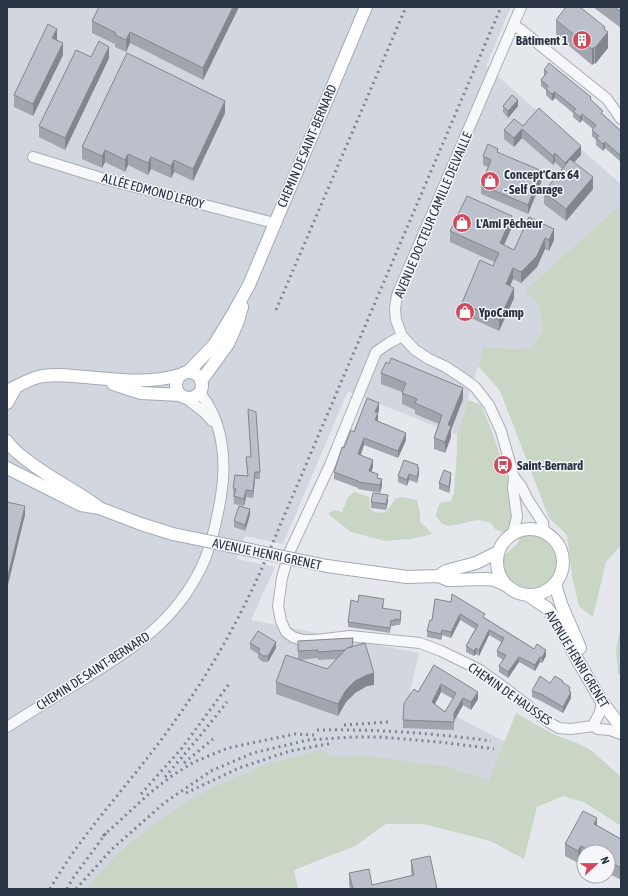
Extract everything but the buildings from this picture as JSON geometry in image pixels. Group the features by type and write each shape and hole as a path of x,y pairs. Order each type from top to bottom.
{"main road":[{"name":"CHEMIN DE SAINT-BERNARD","path":"184,373 202,359 214,345 248,285 366,7"},
{"name":"CHEMIN DE SAINT-BERNARD","path":"200,386 228,344 238,321 248,285"},
{"path":"184,373 178,378 176,385 178,392 184,396"},
{"path":"7,403 11,389 38,377 64,375 150,381 163,380 184,373 196,374 200,386 194,397 141,393 93,378"},
{"name":"AVENUE HENRI GRENET","path":"7,441 18,454 54,479 85,497 99,508"},
{"name":"AVENUE HENRI GRENET","path":"7,468 81,505 99,508 173,534 327,566 407,578 439,576 446,572 470,566 498,552"},
{"path":"528,529 537,529 544,532 553,538 563,556 562,571 555,584 548,591 539,595 529,596 520,594 505,585 499,575 496,564 498,552 504,541 513,533 528,529"},
{"name":"AVENUE HENRI GRENET","path":"439,576 448,580 495,580 505,585"},
{"name":"AVENUE HENRI GRENET","path":"555,584 561,604 580,649 602,689 621,715"},
{"name":"AVENUE HENRI GRENET","path":"529,596 547,608 556,620 602,702 621,727"}],"street":[{"name":"AVENUE DOCTEUR CAMILLE DELVAILLE","path":"402,336 396,320 395,309 397,295 521,7"},
{"path":"513,25 607,99 621,119"},
{"name":"ALLÉE EDMOND LEROY","path":"32,157 101,178 274,223"},
{"path":"402,336 415,350 458,374 474,387 489,405 496,418 514,477 543,523 544,532"},
{"name":"CHEMIN DE HAUSSES","path":"402,336 376,352 330,465 293,543 285,564 278,606 281,621 286,632 292,637 302,640 350,636 420,643 448,654 480,670 550,723 559,728 571,729 593,726 598,729 610,730 621,734"},
{"name":"CHEMIN DE SAINT-BERNARD","path":"7,727 122,655 146,638 165,620 187,592 201,568 216,525 224,482 224,453 218,428 200,386"},
{"name":"CHEMIN DE SAINT-BERNARD","path":"184,396 204,412 218,428"},
{"path":"513,533 517,517 513,488 514,477"},
{"path":"593,726 600,712 602,702"}],"shaded area":[{"path":"7,7 511,7 486,66 621,184 621,204 525,290 539,307 543,329 532,349 483,347 457,435 348,391 283,544 245,536 236,559 275,567 251,620 419,653 410,692 507,743 497,797 98,889 7,889"}],"green space":[{"path":"621,204 621,545 606,562 593,617 579,606 572,576 567,535 549,518 500,391 478,366 483,347 519,349 532,348 543,329 539,307 525,290"},
{"path":"468,400 481,405 493,434 509,484 513,514 509,529 504,533 495,529 491,523 478,520 450,526 442,524 436,516 441,502 451,501 454,492 457,435"},
{"path":"354,492 369,497 370,509 378,513 387,511 395,499 401,497 417,500 420,522 432,534 411,539 385,541 351,532 328,514 334,510 342,512 348,497"},
{"path":"531,534 546,540 554,550 557,561 555,572 548,582 539,588 527,589 514,583 508,578 504,567 504,556 518,543 520,536"},
{"path":"621,625 621,674 618,674 616,650"},
{"path":"516,713 553,734 591,750 621,777 621,826 584,802 563,796 537,807 524,859 490,841 423,824 386,824 355,846 294,870 298,889 86,889 117,854 153,825 187,802 210,789 262,766 320,750 337,757 366,756 448,767 489,780"}],"railway":[{"path":"276,310 406,7"},
{"path":"50,889 77,847 180,714 221,650 239,617 268,555 501,7"},
{"path":"141,794 182,748 229,684"},
{"path":"165,777 227,702"},
{"path":"344,725 389,722"},
{"path":"317,730 404,732 491,741"},
{"path":"103,836 151,792 173,775 194,762 228,748 295,734 314,735"},
{"path":"76,889 111,850 164,803 211,771 253,753 308,740 352,737 379,737 439,742 494,749"},
{"path":"184,763 213,739"},
{"path":"186,793 239,768 290,751 333,743"},
{"path":"67,889 73,878 106,833"}],"place":[{"name":"Bâtiment 1","path":"582,40"},
{"name":"Concept'Cars 64 - Self Garage","path":"490,181"},
{"name":"L'Ami Pêcheur","path":"462,223"},
{"name":"YpoCamp","path":"465,312"},
{"name":"Saint-Bernard","path":"503,465"}]}
